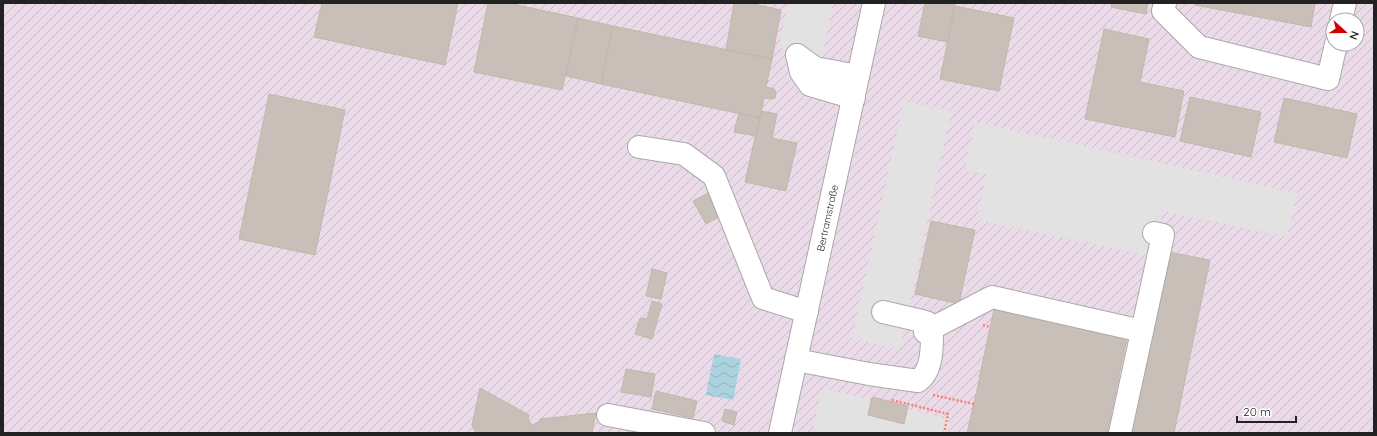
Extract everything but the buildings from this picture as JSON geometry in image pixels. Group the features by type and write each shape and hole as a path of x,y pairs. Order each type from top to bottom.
{"street":[{"name":"Bertramstraße","path":"780,433 874,3"},
{"path":"1164,3 1163,11 1200,47 1328,79 1334,52"},
{"path":"854,98 810,85 801,72 797,55 815,68 858,76"},
{"path":"638,148 684,154 714,176 763,298 807,312"},
{"path":"1120,433 1163,235 1154,233"},
{"path":"929,331 992,297 1142,331"},
{"path":"798,353 869,374 918,381 924,376 929,365 928,323 922,320 882,315"},
{"path":"608,414 704,433"}],"path":[{"path":"886,399 948,414 944,433"}],"shaded area":[{"path":"3,3 1374,3 1374,433 3,433"},
{"path":"788,3 833,3 822,57 779,48"},
{"path":"904,101 951,111 900,349 852,339"},
{"path":"975,122 1297,193 1287,237 1163,211 1152,256 977,220 987,174 964,171"},
{"path":"822,388 949,419 946,433 812,433"}],"water":[{"path":"714,354 741,359 733,400 706,395"}]}
